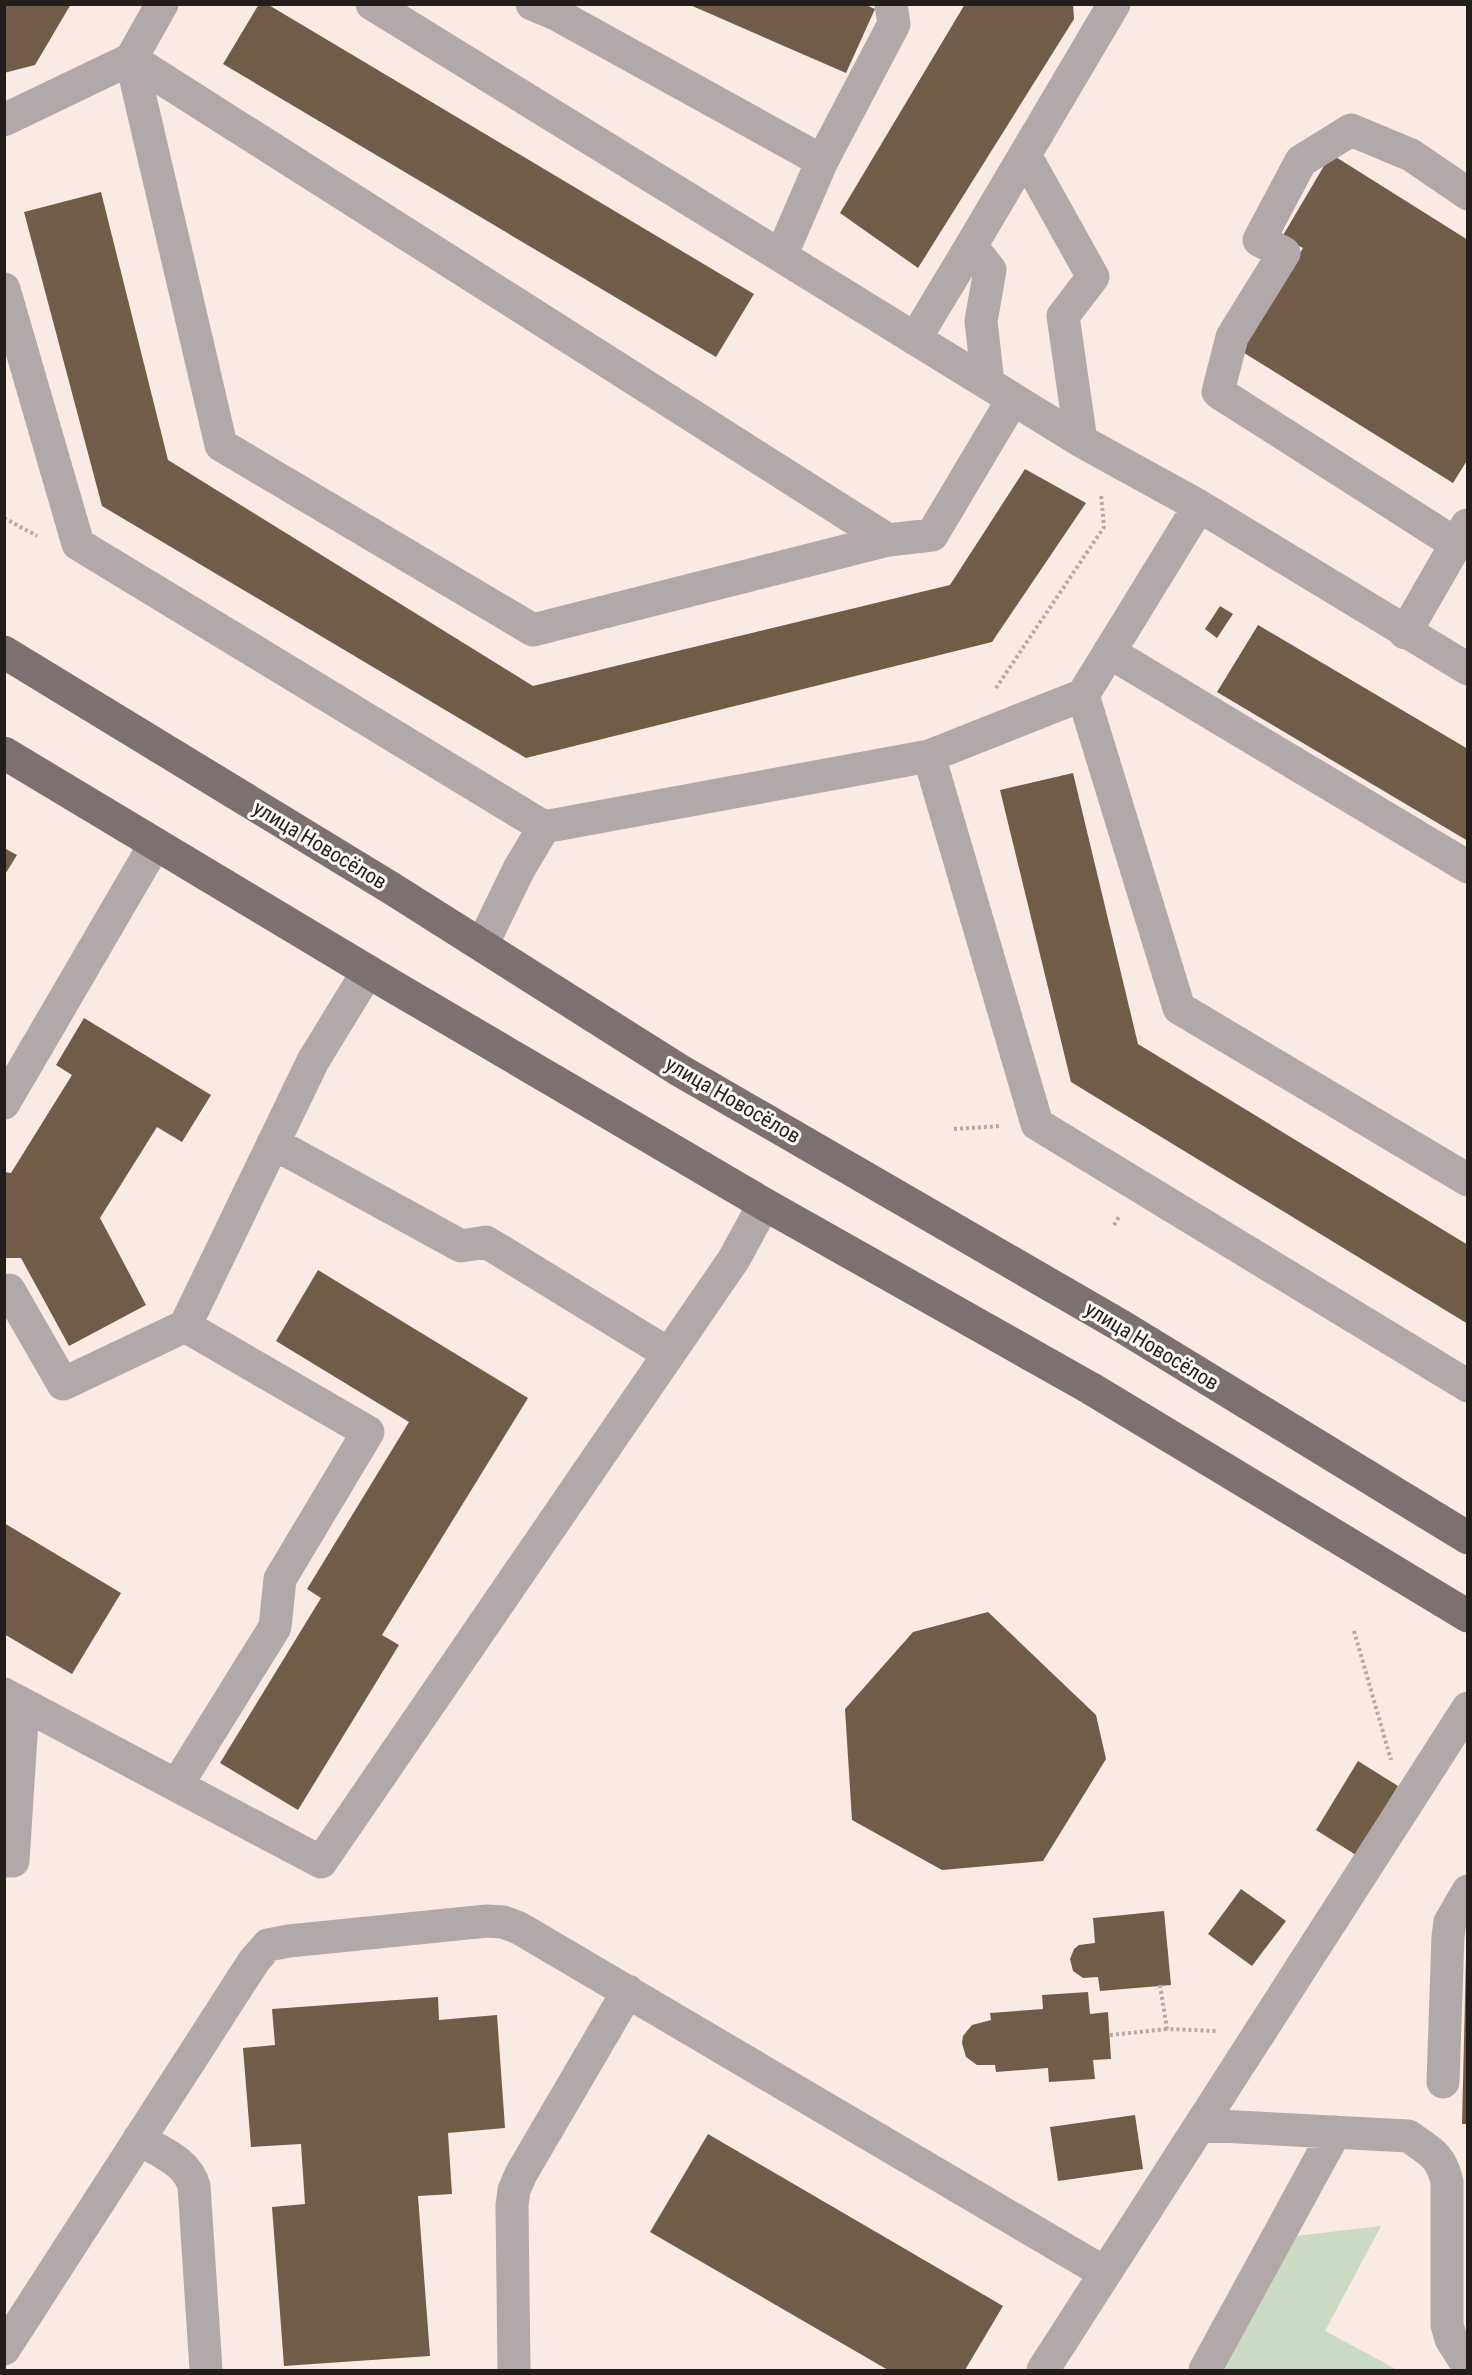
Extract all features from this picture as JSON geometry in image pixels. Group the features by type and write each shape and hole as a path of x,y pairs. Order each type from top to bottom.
{"main road":[{"name":"улица Новосёлов","path":"4,652 482,945 679,1070 1123,1327 1467,1538"},
{"path":"4,753 764,1204 1090,1388 1467,1616"}],"street":[{"path":"4,120 131,59 162,4"},
{"path":"372,4 1088,445 1199,506 1467,669"},
{"path":"532,4 566,20 822,160"},
{"path":"781,256 822,160 894,24 891,4"},
{"path":"915,339 1114,4"},
{"path":"131,59 888,540"},
{"path":"131,59 221,445 533,630 888,540 932,535 1001,391 981,321 990,270 971,246"},
{"path":"1405,633 1462,534 1218,392 1232,337 1284,253 1259,240 1301,160 1351,130 1411,156 1467,194"},
{"path":"1025,154 1093,277 1063,316 1088,445"},
{"path":"4,289 78,544 544,827 929,756 1083,695 1199,506"},
{"path":"1109,652 1467,867"},
{"path":"1083,695 1179,1008 1467,1180"},
{"path":"929,756 1037,1124 1467,1386"},
{"path":"482,945 519,869 544,827"},
{"path":"4,1103 155,844"},
{"path":"4,1290 9,1290 63,1384 185,1326 313,1060 369,971"},
{"path":"273,1143 461,1246 486,1242 669,1354"},
{"path":"4,1861 13,1860 14,1700 321,1862 734,1260 764,1204"},
{"path":"177,1785 275,1627 280,1579 368,1432 185,1326"},
{"path":"1043,2370 1467,1708"},
{"path":"1443,2082 1449,1929 1456,1908 1467,1891"},
{"path":"4,2349 254,1961 268,1945 432,1926 503,1922 519,1928 1105,2273"},
{"path":"514,2370 512,2205 514,2190 521,2174 628,1991"},
{"path":"1200,2125 1408,2136 1431,2151 1443,2164 1447,2182 1447,2325 1450,2339 1467,2366"},
{"path":"1205,2370 1335,2132"},
{"path":"139,2139 180,2164 190,2174 192,2180 206,2370"}],"path":[{"path":"994,691 1104,527 1088,445"},
{"path":"4,518 26,530"},
{"path":"954,1129 1037,1124"},
{"path":"1354,1630 1404,1806"},
{"path":"1160,1985 1167,2029"},
{"path":"1110,2035 1167,2029 1244,2032 1257,2037"}],"green space":[{"path":"1381,2226 1325,2331 1394,2368 1393,2370 1221,2370 1295,2236"}],"building":[{"path":"4,4 71,4 35,65 4,73"},
{"path":"259,4 267,4 754,294 716,357 223,64"},
{"path":"965,4 1073,4 1074,19 918,268 840,213"},
{"path":"690,5 866,5 875,9 846,73"},
{"path":"1331,154 1468,240 1468,459 1453,483 1241,351 1303,248 1282,237"},
{"path":"101,192 168,460 533,686 950,585 1025,469 1086,503 992,642 526,758 102,506 24,212"},
{"path":"1220,606 1233,614 1217,638 1205,629"},
{"path":"1258,625 1468,749 1468,841 1217,692"},
{"path":"1073,773 1138,1044 1468,1245 1468,1324 1071,1082 1000,790"},
{"path":"4,848 17,855 4,876"},
{"path":"84,1018 211,1095 182,1142 157,1127 100,1218 146,1305 69,1346 21,1258 4,1258 4,1172 11,1173 72,1075 56,1065"},
{"path":"318,1270 528,1398 382,1635 399,1645 298,1810 220,1763 321,1598 307,1589 409,1422 276,1341"},
{"path":"4,1523 121,1593 72,1674 4,1634"},
{"path":"988,1612 1096,1715 1106,1759 1043,1861 942,1870 852,1820 845,1709 913,1632"},
{"path":"1358,1761 1398,1786 1356,1855 1316,1830"},
{"path":"1241,1889 1286,1921 1252,1966 1208,1934"},
{"path":"1164,1911 1171,1985 1100,1991 1098,1977 1083,1978 1073,1971 1070,1959 1074,1949 1079,1945 1095,1943 1093,1918"},
{"path":"1466,1957 1468,1957 1468,2124 1462,2124"},
{"path":"1088,1992 1090,2014 1108,2012 1111,2059 1093,2060 1095,2079 1049,2082 1048,2068 996,2072 995,2065 977,2065 966,2057 962,2043 963,2036 972,2025 991,2020 990,2013 1043,2009 1042,1995"},
{"path":"438,1997 439,2020 497,2015 505,2128 448,2133 452,2194 418,2196 430,2356 284,2366 272,2207 305,2204 301,2144 251,2147 243,2048 275,2045 272,2009"},
{"path":"1135,2115 1143,2169 1058,2181 1050,2127"},
{"path":"708,2134 1003,2306 965,2370 888,2370 650,2232"}]}
